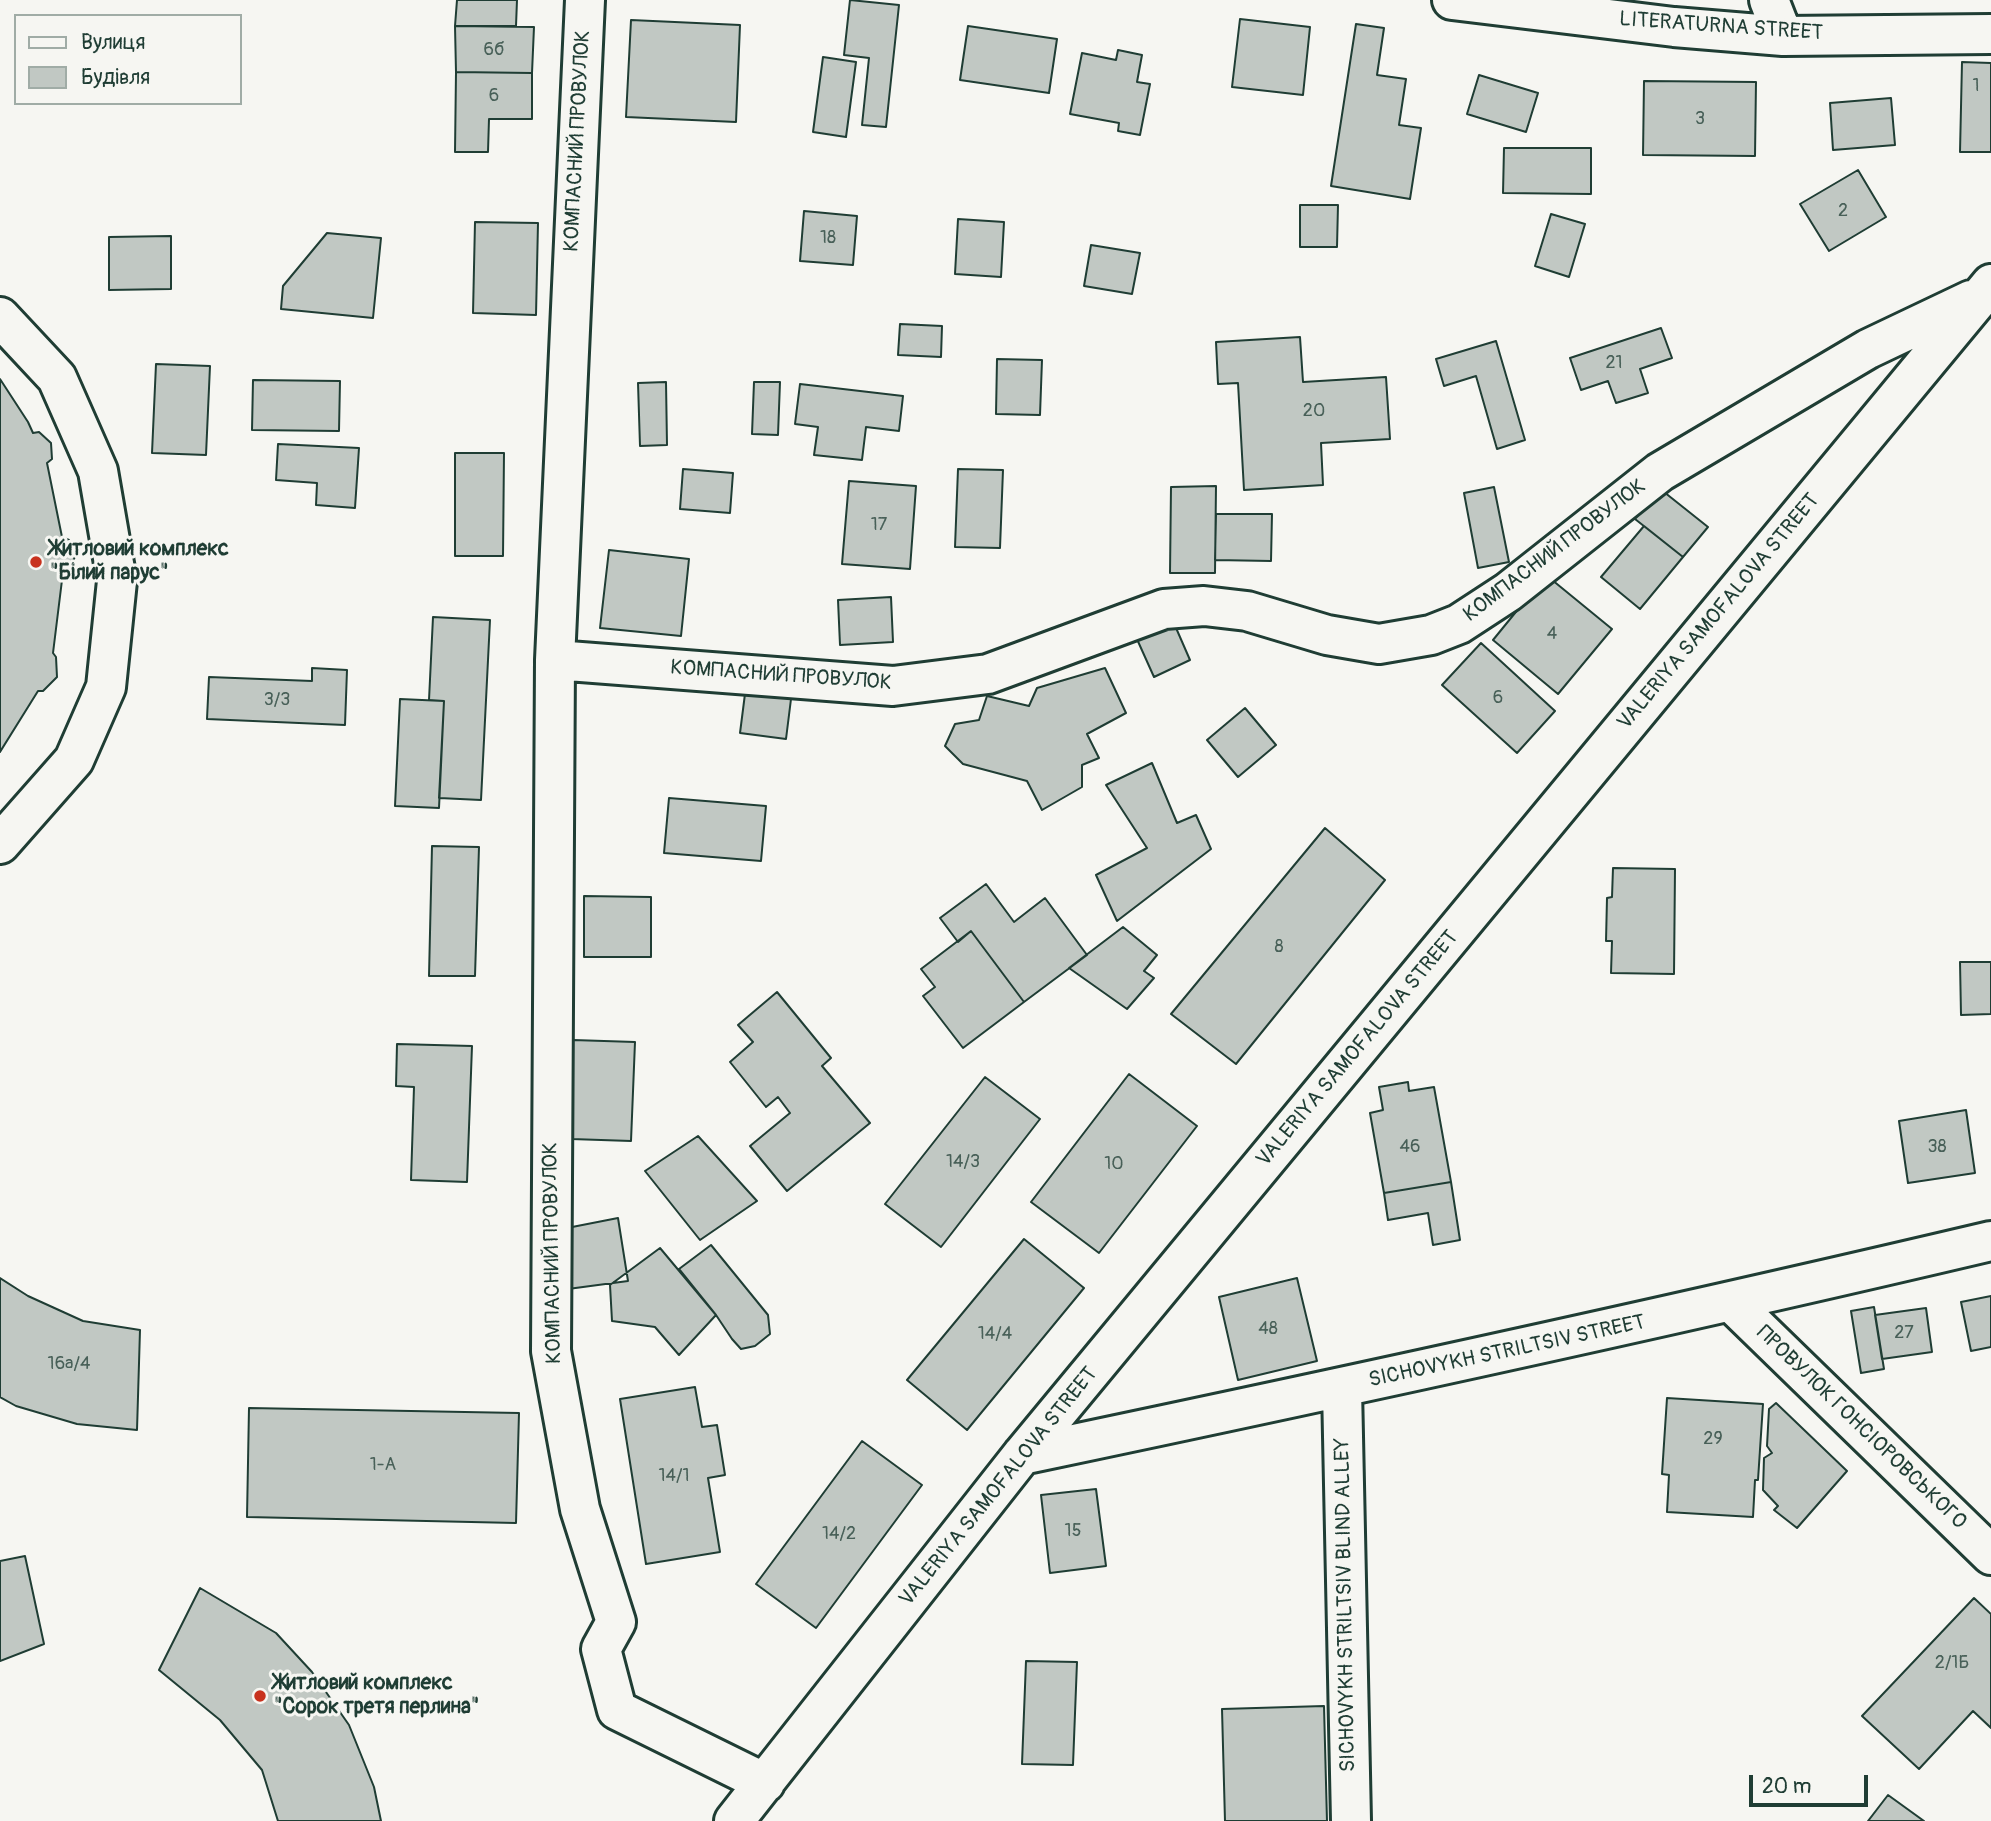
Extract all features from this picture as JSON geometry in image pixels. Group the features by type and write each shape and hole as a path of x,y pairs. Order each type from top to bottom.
{"street":[{"name":"КОМПАСНИЙ ПРОВУЛОК","path":"585,0 555,660 551,1351 580,1508 616,1622 601,1649 617,1710 765,1783"},
{"name":"LITERATURNA STREET","path":"1452,0 1674,27 1783,36 1991,34"},
{"path":"1769,0 1783,36"},
{"name":"КОМПАСНИЙ ПРОВУЛОК","path":"555,660 893,686 988,674 1164,608 1204,606 1247,611 1327,635 1379,644 1431,635 1459,624 1508,592 1660,472 1868,349 1986,289"},
{"name":"VALERIYA SAMOFALOVA STREET","path":"734,1821 1022,1455 1986,289"},
{"path":"0,317 57,378 98,471 117,581 106,687 74,760 0,844"},
{"name":"SICHOVYKH STRILTSIV STREET","path":"1022,1455 1342,1388 1991,1241"},
{"name":"ПРОВУЛОК ГОНСІОРОВСЬКОГО","path":"1731,1302 1991,1555"},
{"name":"SICHOVYKH STRILTSIV BLIND ALLEY","path":"1342,1388 1351,1821"}],"building":[{"path":"457,0 517,0 516,26 455,26"},
{"path":"850,0 899,5 886,127 862,125 869,58 844,55"},
{"path":"1240,19 1310,27 1303,95 1232,87"},
{"path":"631,20 740,25 736,122 626,117"},
{"path":"1356,24 1384,28 1377,75 1406,79 1399,125 1421,128 1410,199 1331,186"},
{"path":"455,26 534,27 532,73 456,72"},
{"path":"968,26 1057,39 1049,93 960,80"},
{"path":"1118,50 1142,55 1137,82 1150,84 1140,135 1118,131 1119,123 1070,114 1082,53 1116,60"},
{"path":"823,57 856,62 846,137 813,132"},
{"path":"1962,62 1991,63 1991,152 1960,152"},
{"path":"456,72 532,73 532,119 489,119 488,152 455,152"},
{"path":"1479,75 1538,93 1526,132 1467,114"},
{"path":"1644,81 1756,82 1755,156 1643,155"},
{"path":"1891,98 1895,145 1833,150 1830,103"},
{"path":"1504,148 1591,148 1591,194 1503,193"},
{"path":"1858,170 1886,217 1829,251 1800,204"},
{"path":"1300,205 1338,205 1337,247 1300,247"},
{"path":"804,211 857,216 853,265 800,261"},
{"path":"1551,214 1585,224 1569,277 1535,266"},
{"path":"958,219 1004,222 1001,277 955,274"},
{"path":"475,222 538,223 536,315 473,313"},
{"path":"327,233 381,238 373,318 281,309 283,286"},
{"path":"171,236 171,289 109,290 109,237"},
{"path":"1091,245 1140,253 1132,294 1084,286"},
{"path":"900,324 942,326 941,357 898,355"},
{"path":"1661,328 1672,358 1640,369 1648,393 1616,403 1608,381 1581,390 1570,358"},
{"path":"1300,337 1303,382 1386,377 1390,439 1321,443 1323,485 1244,490 1238,383 1218,384 1216,342"},
{"path":"1496,341 1525,440 1497,449 1476,376 1444,386 1436,359"},
{"path":"997,359 1042,360 1040,415 996,414"},
{"path":"156,364 210,366 206,455 152,453"},
{"name":"Житловий комплекс \"Білий парус\"","path":"0,379 33,433 39,432 51,443 52,459 47,463 62,537 69,540 76,554 70,569 63,572 53,653 56,657 57,677 43,691 38,691 0,752"},
{"path":"253,380 340,381 339,431 252,430"},
{"path":"666,382 667,445 640,446 638,383"},
{"path":"754,382 780,382 778,435 752,434"},
{"path":"800,384 903,396 899,431 866,427 862,460 814,455 818,427 795,424"},
{"path":"278,444 359,448 355,508 316,505 317,483 276,480"},
{"path":"455,453 504,453 503,556 455,556"},
{"path":"683,469 733,473 730,513 680,509"},
{"path":"958,469 1003,470 1000,548 955,547"},
{"path":"849,481 916,486 910,569 842,564"},
{"path":"1216,486 1215,573 1170,573 1171,487"},
{"path":"1494,487 1509,562 1478,568 1464,493"},
{"path":"1659,488 1708,527 1683,557 1635,519"},
{"path":"1216,514 1272,514 1271,561 1215,560"},
{"path":"1644,526 1683,557 1640,609 1601,577"},
{"path":"609,550 689,559 681,636 600,628"},
{"path":"1546,575 1612,629 1558,694 1493,640"},
{"path":"891,597 893,642 840,645 838,600"},
{"path":"433,617 490,620 481,800 439,798 444,701 429,700"},
{"path":"1173,621 1190,660 1154,677 1136,637"},
{"path":"1481,643 1555,711 1517,753 1442,685"},
{"path":"312,668 347,670 345,725 207,719 209,677 312,681"},
{"path":"1105,668 1126,713 1087,734 1099,758 1082,765 1082,787 1042,810 1027,781 963,764 945,746 955,724 979,720 987,696 1029,706 1037,688"},
{"path":"746,686 792,691 786,739 740,733"},
{"path":"400,699 444,701 439,808 395,806"},
{"path":"1245,708 1276,745 1238,777 1207,740"},
{"path":"1152,763 1177,823 1196,815 1211,849 1117,921 1096,875 1147,848 1106,785"},
{"path":"669,798 766,806 761,861 664,853"},
{"path":"1325,828 1385,880 1236,1064 1171,1014"},
{"path":"432,846 479,847 475,976 429,976"},
{"path":"1613,868 1675,869 1674,974 1611,973 1612,941 1606,941 1607,898 1612,897"},
{"path":"986,884 1014,922 1045,898 1087,955 1024,1002 971,931 958,942 940,918"},
{"path":"584,896 651,897 651,957 584,957"},
{"path":"1123,927 1157,955 1144,971 1154,978 1127,1009 1069,968"},
{"path":"971,931 1024,1002 963,1048 923,996 935,987 921,969"},
{"path":"1960,962 1991,962 1991,1014 1961,1015"},
{"path":"777,992 831,1058 822,1066 870,1123 787,1191 750,1146 790,1113 778,1097 766,1107 730,1062 753,1042 738,1025"},
{"path":"573,1040 635,1042 631,1141 571,1139"},
{"path":"397,1044 472,1046 467,1182 411,1180 414,1087 396,1086"},
{"path":"1129,1074 1197,1126 1099,1253 1031,1202"},
{"path":"985,1077 1040,1119 941,1247 885,1204"},
{"path":"1408,1082 1409,1091 1434,1087 1451,1182 1384,1193 1370,1113 1383,1110 1379,1087"},
{"path":"1966,1110 1975,1173 1908,1183 1899,1121"},
{"path":"698,1136 757,1201 700,1240 645,1171"},
{"path":"1451,1182 1460,1240 1433,1245 1428,1213 1388,1220 1384,1193"},
{"path":"618,1218 628,1281 568,1289 567,1228"},
{"path":"1024,1239 1084,1288 967,1430 907,1380"},
{"path":"711,1245 768,1315 770,1334 755,1346 741,1349 679,1269"},
{"path":"660,1248 716,1315 679,1355 655,1327 612,1321 610,1285"},
{"path":"0,1278 28,1296 83,1321 140,1330 137,1430 77,1424 16,1406 0,1397"},
{"path":"1297,1278 1317,1361 1238,1380 1219,1297"},
{"path":"1991,1296 1991,1347 1971,1351 1961,1302"},
{"path":"1874,1307 1884,1369 1861,1373 1851,1311"},
{"path":"1926,1308 1932,1352 1882,1359 1875,1315"},
{"path":"695,1387 702,1427 717,1425 725,1475 708,1478 720,1552 646,1564 620,1399"},
{"path":"1667,1398 1763,1404 1753,1517 1667,1512 1669,1475 1662,1474"},
{"path":"1776,1403 1847,1471 1797,1528 1774,1510 1778,1506 1763,1490 1764,1458 1772,1453 1767,1446 1769,1409"},
{"path":"249,1408 519,1413 516,1523 247,1517"},
{"path":"862,1441 922,1485 816,1628 756,1584"},
{"path":"1096,1489 1106,1566 1050,1573 1041,1495"},
{"path":"25,1556 44,1644 0,1661 0,1561"},
{"name":"Житловий комплекс \"Сорок третя перлина\"","path":"200,1588 276,1633 312,1672 349,1725 374,1787 381,1821 278,1821 262,1770 220,1720 159,1670"},
{"path":"1974,1598 1991,1614 1991,1728 1973,1711 1919,1769 1862,1716"},
{"path":"1026,1661 1077,1662 1073,1765 1022,1764"},
{"path":"1324,1706 1327,1821 1225,1821 1222,1709"},
{"path":"1888,1795 1924,1821 1868,1821"}],"place":[{"name":"Житловий комплекс \"Білий парус\"","path":"36,562"},
{"name":"Житловий комплекс \"Сорок третя перлина\"","path":"260,1696"}]}
